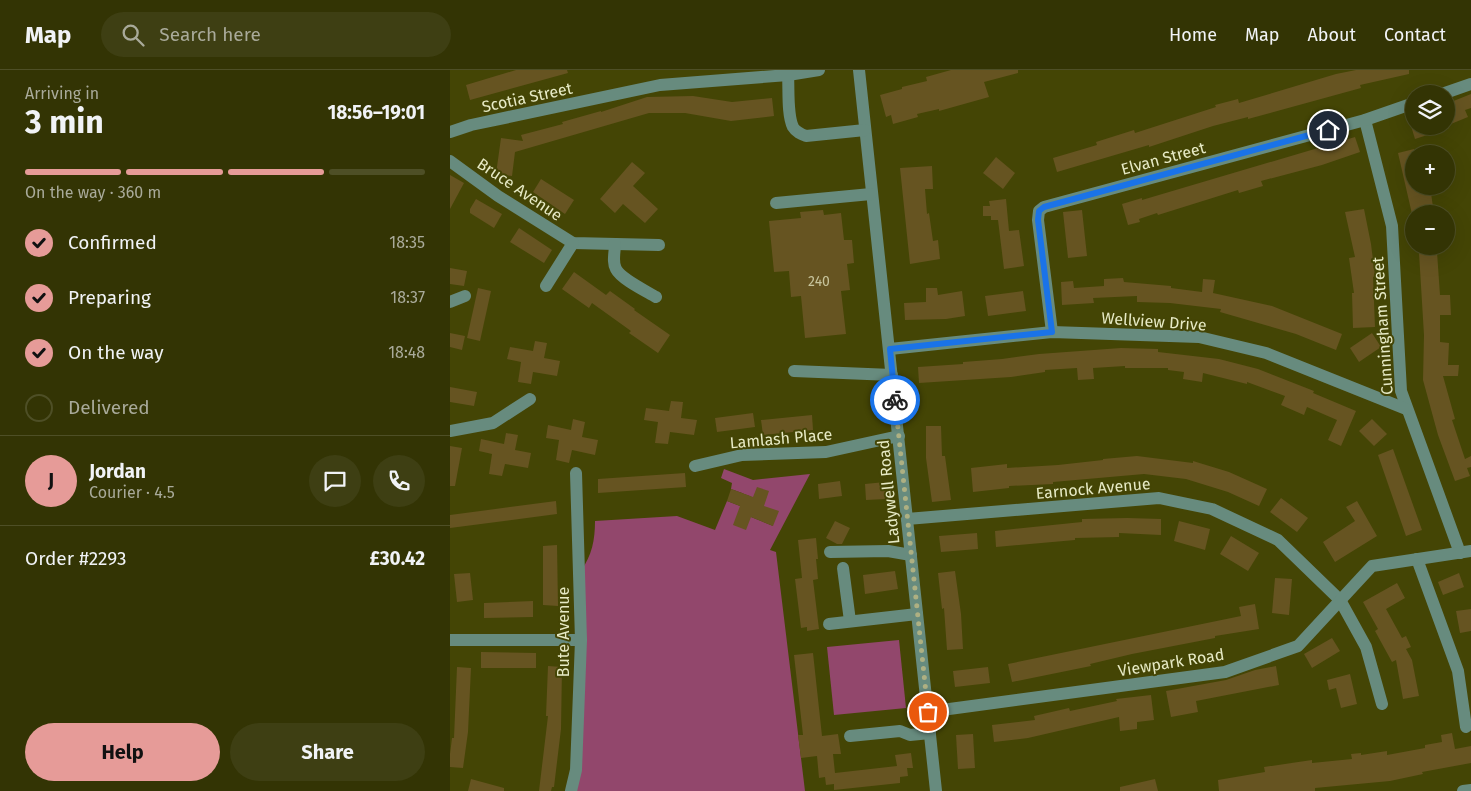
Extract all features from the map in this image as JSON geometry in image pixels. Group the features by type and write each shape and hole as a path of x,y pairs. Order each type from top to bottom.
{"street":[{"path":"679,70 681,83"},
{"name":"Scotia Street","path":"450,132 480,123 660,85 788,75 819,70"},
{"name":"Ladywell Road","path":"859,70 936,791"},
{"path":"788,75 790,114 793,128 800,133 806,136 865,130"},
{"path":"1455,90 1471,84"},
{"name":"Elvan Street","path":"1052,332 1038,220 1039,211 1044,207 1366,120 1405,106"},
{"name":"Cunningham Street","path":"1366,120 1392,226 1401,391 1406,408 1465,552"},
{"name":"Bruce Avenue","path":"450,161 498,196 573,243"},
{"path":"776,203 871,194"},
{"path":"546,286 573,243 659,245"},
{"path":"615,244 614,262 621,276 656,297"},
{"path":"450,302 465,296"},
{"name":"Wellview Drive","path":"890,349 1052,332 1199,337 1266,354 1406,408"},
{"path":"794,372 892,375"},
{"path":"450,431 493,423 530,399"},
{"name":"Lamlash Place","path":"695,466 742,456 826,452 899,436"},
{"name":"Bute Avenue","path":"571,791 576,770 581,640 576,473"},
{"name":"Earnock Avenue","path":"907,519 1159,498 1212,509 1278,540 1340,600 1366,647 1382,704"},
{"path":"830,552 888,551 911,555"},
{"name":"Viewpark Road","path":"928,712 1226,672 1298,646 1372,566 1465,552"},
{"path":"1417,559 1458,671 1466,727"},
{"path":"844,568 850,621"},
{"path":"829,624 917,614"},
{"path":"450,640 581,640"},
{"path":"850,736 900,731 910,735 930,733"},
{"path":"1463,791 1471,790"}],"shaded area":[{"path":"724,469 753,480 810,474 770,550 776,552 805,791 575,791 581,571 592,547 595,521 677,516 715,530 727,501 740,506 751,517 773,526 758,501 731,489 732,483 721,478"},
{"path":"899,640 906,708 834,715 827,647"}],"building":[{"path":"516,70 567,70 568,73 470,100 466,85"},
{"path":"951,70 1018,70 1018,73 984,82 989,97 939,111 939,109 917,114 918,117 893,124 891,115 886,117 880,95 927,81 926,77"},
{"path":"1356,70 1409,70 1409,74 1360,85 1361,88 1248,119 1248,117 1213,126 1149,147 1149,145 1057,172 1053,158 1097,145 1096,142 1134,130 1135,133 1216,107 1215,105 1238,99 1239,103 1336,74"},
{"path":"1471,94 1471,108 1465,110 1468,117 1455,122 1455,100"},
{"path":"693,96 732,102 772,98 774,116 731,121 685,113 649,113 515,152 512,176 496,174 501,138 523,141 521,135 563,124 562,122 647,97"},
{"path":"1414,135 1427,135 1415,139"},
{"path":"1355,137 1360,152 1322,165 1261,181 1263,186 1239,193 1238,190 1158,215 1157,213 1139,219 1140,222 1128,225 1122,204 1142,198 1142,200"},
{"path":"1405,151 1405,184 1398,153"},
{"path":"996,157 1015,173 1003,189 983,173"},
{"path":"632,162 645,173 633,186 658,209 645,223 623,204 615,213 600,199"},
{"path":"932,166 933,189 925,189 927,214 929,213 933,241 938,240 940,259 910,264 900,168"},
{"path":"450,175 464,183 450,209"},
{"path":"541,179 574,200 565,214 533,192"},
{"path":"1408,195 1431,195 1433,205 1410,205"},
{"path":"476,199 502,214 494,228 470,213 470,209"},
{"path":"1006,199 1009,231 1019,230 1024,266 1004,269 998,220 991,220 991,216 983,216 983,206 990,206 989,201"},
{"path":"1364,209 1375,276 1373,277 1375,327 1353,328 1352,293 1354,293 1349,258 1355,257 1345,212"},
{"path":"823,210 824,215 841,213 844,240 852,240 854,263 847,264 850,290 841,291 846,334 805,338 801,296 791,297 789,271 774,272 769,221 801,218 800,212"},
{"path":"1082,210 1087,256 1068,258 1063,212"},
{"path":"519,228 552,250 544,263 510,242"},
{"path":"1419,255 1437,255 1440,295 1450,295 1451,315 1440,315 1440,342 1449,343 1448,365 1459,365 1458,376 1443,376 1455,419 1452,420 1465,459 1471,456 1471,467 1467,468 1470,476 1455,481 1438,435 1423,380 1424,335"},
{"path":"450,268 467,271 464,286 450,284"},
{"path":"574,272 606,295 610,291 670,335 658,353 629,333 631,331 592,303 589,308 562,289"},
{"path":"1123,278 1124,282 1171,286 1171,288 1202,292 1203,279 1215,280 1213,293 1272,306 1342,334 1336,350 1296,334 1220,312 1221,309 1170,303 1137,302 1137,296 1093,298 1094,303 1062,305 1061,282 1073,281 1074,288 1104,286 1104,279"},
{"path":"478,288 491,291 480,341 467,338"},
{"path":"926,288 937,288 938,295 962,291 965,316 946,319 905,320 904,303 926,302"},
{"path":"1023,291 1026,311 988,316 985,296"},
{"path":"450,333 465,336 462,350 450,347"},
{"path":"1372,333 1381,347 1359,362 1350,348"},
{"path":"535,341 547,343 544,358 560,361 557,376 533,372 531,384 518,382 521,362 507,359 510,347 533,351"},
{"path":"1121,348 1158,349 1158,352 1219,359 1258,369 1314,391 1313,393 1356,411 1341,446 1328,440 1337,420 1307,407 1304,415 1281,405 1285,396 1247,382 1247,384 1203,373 1202,382 1183,379 1184,372 1168,370 1168,368 1125,368 1125,366 1093,368 1094,379 1078,380 1077,368 1045,370 1045,372 1011,377 919,383 918,367 963,364 963,362 1039,354"},
{"path":"450,387 477,392 474,406 450,402"},
{"path":"671,401 683,402 681,418 697,420 694,435 670,432 668,444 655,443 658,422 644,420 646,408 669,411"},
{"path":"753,413 755,427 717,432 715,418"},
{"path":"812,415 813,430 763,435 761,420"},
{"path":"573,419 585,422 582,437 598,440 595,455 572,450 569,463 556,460 559,440 546,438 548,425 571,430"},
{"path":"1372,419 1387,434 1374,446 1359,431"},
{"path":"926,426 941,426 942,456 945,456 951,500 932,502 926,458"},
{"path":"506,433 518,435 515,450 531,453 528,468 505,464 502,476 489,474 492,454 479,451 481,439 504,444"},
{"path":"450,446 462,448 455,486 450,486"},
{"path":"1393,449 1422,530 1406,536 1378,455"},
{"path":"1137,456 1193,463 1193,461 1229,472 1267,489 1259,506 1228,492 1186,479 1144,474 1053,482 1053,484 1009,486 1009,488 973,492 971,468 1007,464 1007,468 1058,465"},
{"path":"685,473 686,487 598,493 598,479"},
{"path":"840,481 842,496 819,499 818,484"},
{"path":"885,482 886,499 866,500 865,484"},
{"path":"757,487 769,491 764,506 779,511 773,526 751,517 746,530 733,525 740,506 727,501 731,489 753,497"},
{"path":"1281,498 1308,518 1297,532 1270,512"},
{"path":"556,501 557,514 450,528 450,515"},
{"path":"1357,501 1377,536 1335,562 1323,542 1355,521 1346,507"},
{"path":"1082,519 1161,519 1161,535 1119,533 1119,537 1075,538 1075,540 996,547 995,531 1082,522"},
{"path":"835,521 850,528 842,544 837,544 826,538"},
{"path":"1179,521 1210,529 1205,550 1174,541"},
{"path":"977,533 978,549 941,552 939,536"},
{"path":"1231,536 1259,553 1248,571 1220,554"},
{"path":"816,538 818,579 813,580 819,629 807,631 807,627 801,628 795,579 802,578 798,540"},
{"path":"557,545 558,606 543,605 543,546"},
{"path":"895,571 898,589 865,594 863,575"},
{"path":"955,571 961,614 963,649 947,650 944,608 942,609 938,573"},
{"path":"470,573 473,600 457,602 454,574"},
{"path":"1459,573 1464,587 1443,595 1438,582"},
{"path":"1275,578 1292,579 1289,615 1272,613"},
{"path":"1397,583 1405,598 1386,609 1402,638 1406,636 1411,647 1406,649 1412,660 1419,696 1403,699 1396,660 1392,662 1375,631 1378,629 1363,602"},
{"path":"533,601 533,617 484,618 484,603"},
{"path":"1255,604 1259,629 1215,636 1215,638 1132,654 1090,664 1091,666 1012,682 1008,664 1241,616 1239,607"},
{"path":"1471,609 1471,631 1460,633 1456,611"},
{"path":"1332,638 1340,651 1312,668 1304,654"},
{"path":"481,652 536,653 536,668 481,668"},
{"path":"813,653 822,736 838,734 841,754 833,754 835,773 897,766 895,755 911,753 913,768 907,768 908,776 900,777 900,783 834,790 834,784 826,785 825,777 819,778 817,756 801,758 798,735 803,735 794,655"},
{"path":"548,666 562,667 561,729 554,787 552,787 551,791 539,791 548,716 546,716"},
{"path":"1276,666 1279,685 1196,701 1198,712 1171,717 1166,691 1226,680 1255,670"},
{"path":"457,667 471,668 468,732 463,768 450,767 452,738 454,738"},
{"path":"988,667 990,683 955,687 953,671"},
{"path":"1350,674 1357,704 1341,708 1336,688 1329,690 1327,680"},
{"path":"1151,695 1154,720 1137,722 1137,729 1120,731 1119,717 1028,738 994,742 992,725 1035,720 1034,716 1069,708 1070,711 1117,701 1116,699"},
{"path":"1452,733 1455,749 1471,746 1471,763 1422,772 1423,774 1390,781 1315,788 1315,791 1219,791 1218,780 1265,772 1264,767 1312,760 1312,763 1352,759 1351,754 1361,753 1361,755 1387,751 1387,755 1425,748 1425,745 1442,742 1441,735"},
{"path":"973,734 975,768 958,769 956,735"},
{"path":"471,779 504,788 504,791 468,791"},
{"path":"1155,779 1158,791 1120,791 1120,787"}],"way so far":[{"path":"895,400 928,712"}],"route":[{"path":"895,400 890,349 1052,332 1038,220 1039,211 1044,207 1328,130"}]}
